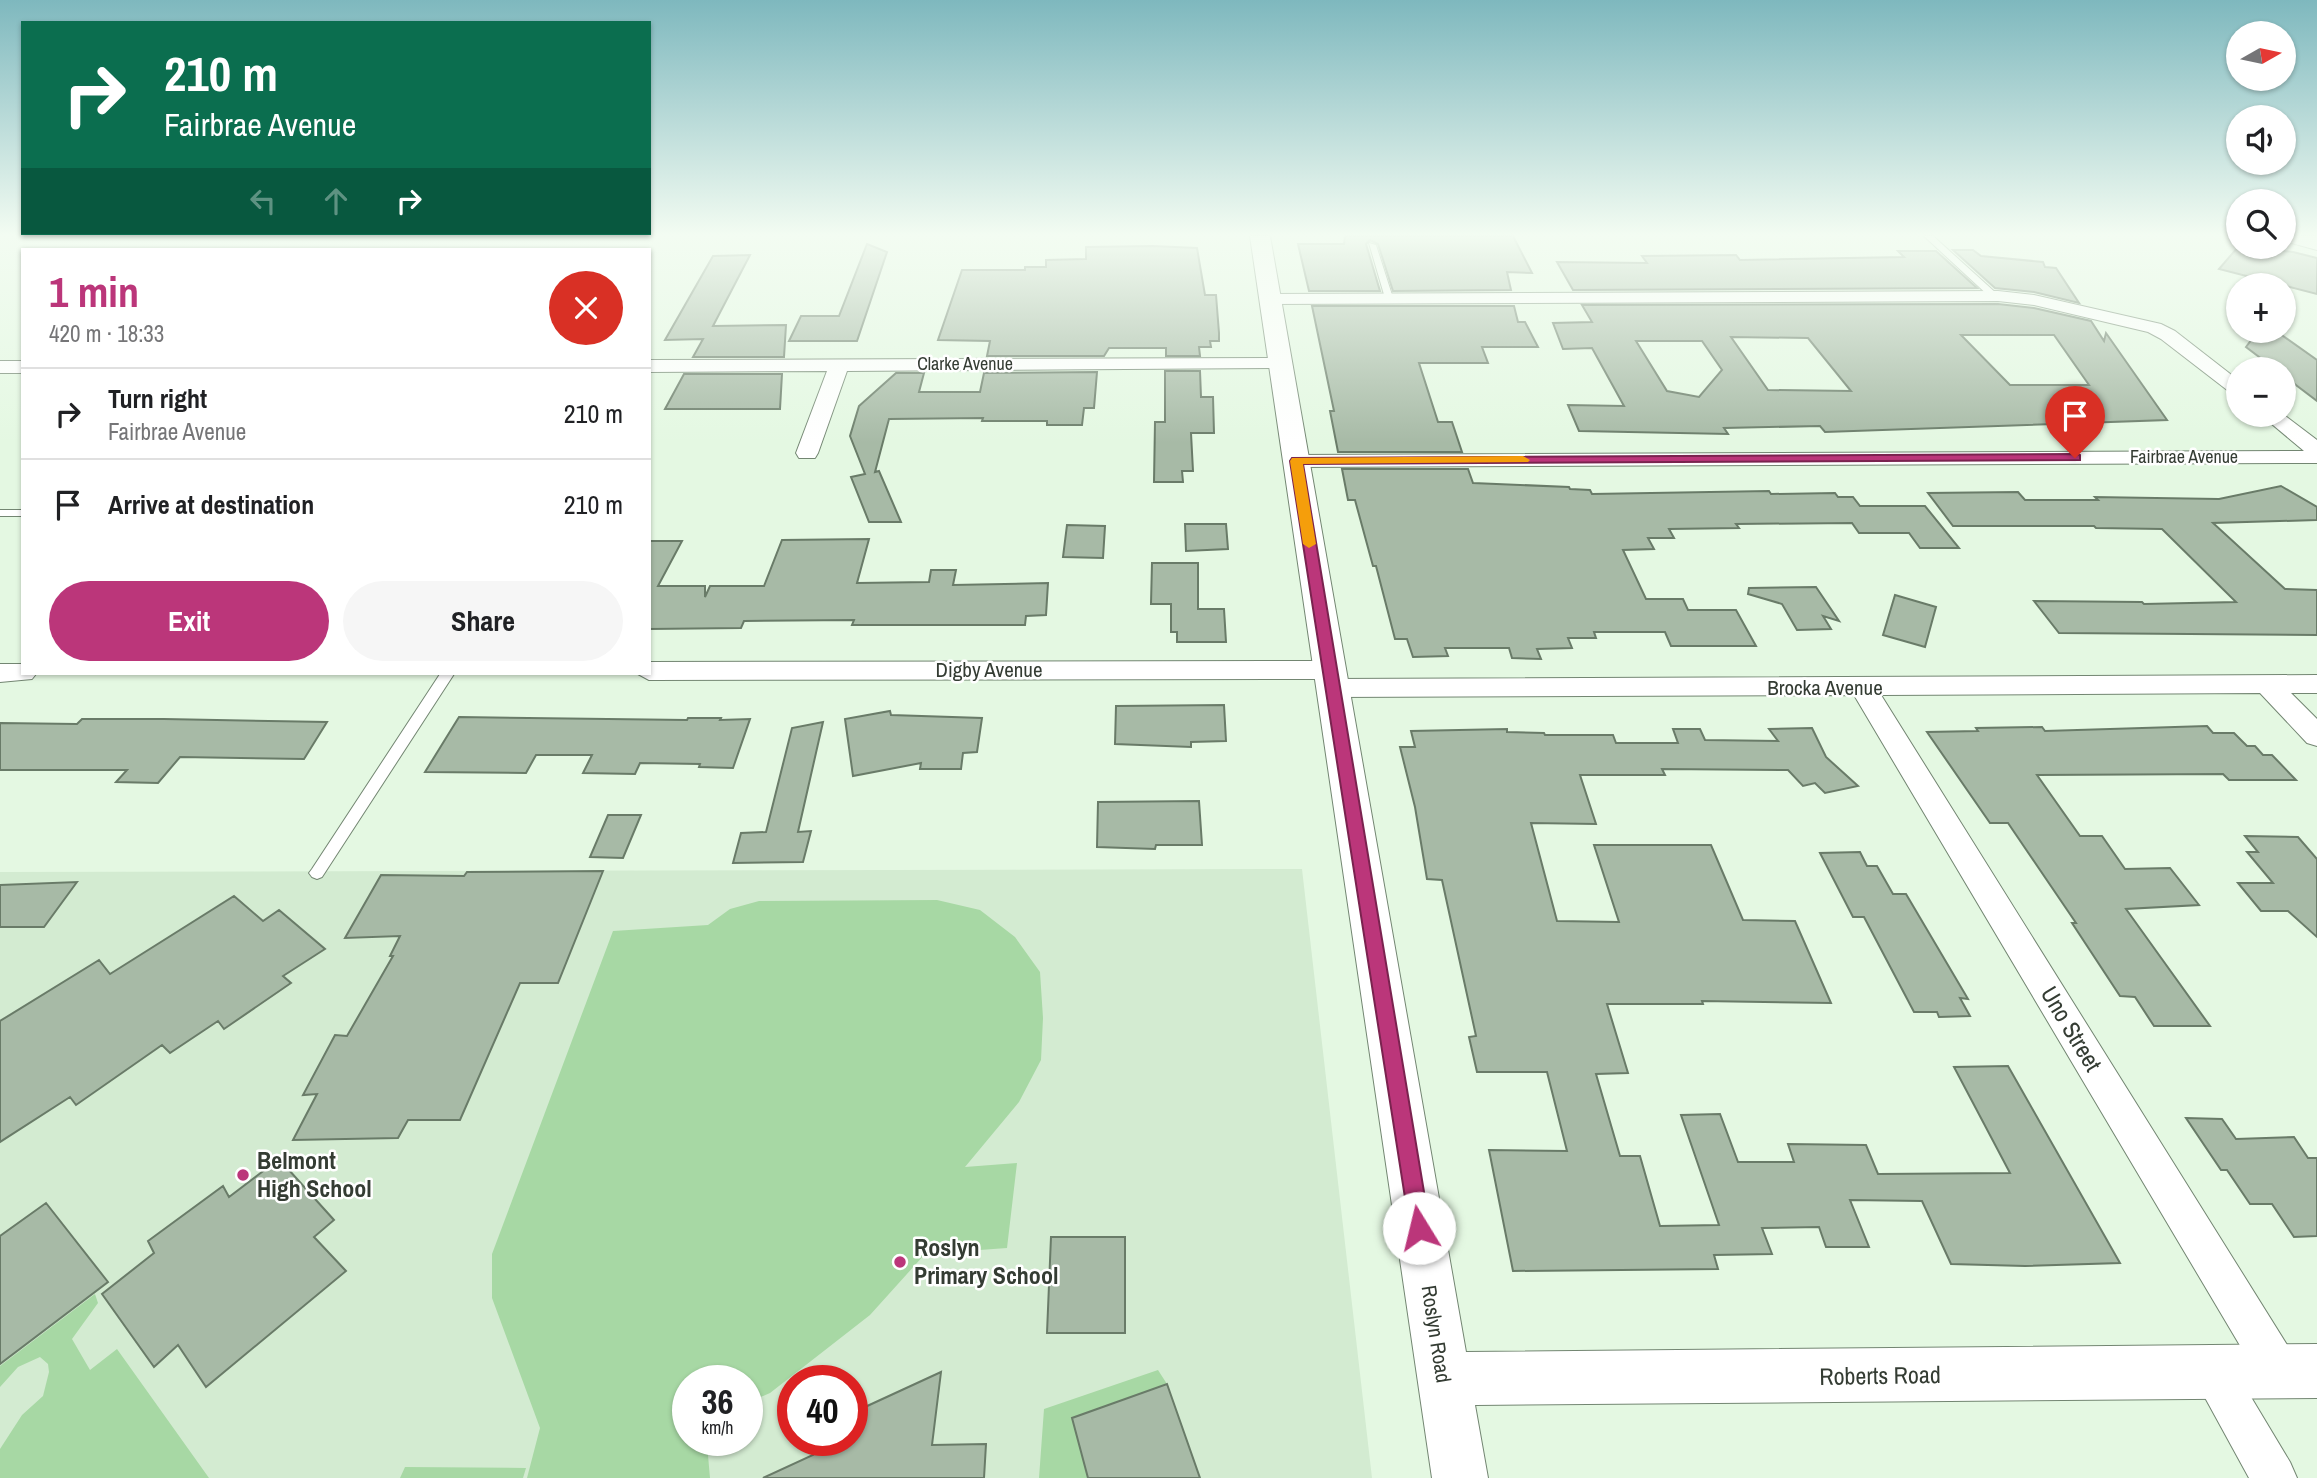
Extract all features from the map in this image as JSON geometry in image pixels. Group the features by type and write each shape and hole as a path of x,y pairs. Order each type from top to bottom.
{"street":[{"name":"Roslyn Road","path":"1271,305 1460,1478"},
{"path":"2055,305 2154,328 2168,335 2226,380"},
{"name":"Clarke Avenue","path":"651,366 1280,364"},
{"path":"807,453 839,365"},
{"path":"0,367 21,367"},
{"path":"2287,427 2317,450"},
{"name":"Fairbrae Avenue","path":"1296,461 2317,457"},
{"name":"Digby Avenue","path":"651,671 1331,679"},
{"path":"0,673 21,673"},
{"name":"Brocka Avenue","path":"1331,679 1863,688 2317,684"},
{"path":"2267,684 2317,736"},
{"name":"Uno Street","path":"1863,688 2298,1371"},
{"name":"Roberts Road","path":"1444,1379 2298,1371"},
{"path":"2212,1372 2274,1478"}],"lane":[{"path":"0,513 21,513"},
{"path":"317,873 446,675"}],"shaded area":[{"name":"Roslyn Primary School","path":"1302,869 1372,1478 0,1478 0,872"}],"green space":[{"path":"937,900 980,910 1015,937 1040,972 1043,1018 1041,1060 1019,1102 965,1167 1017,1163 1007,1248 925,1254 870,1315 806,1365 777,1365 777,1388 763,1396 763,1365 672,1365 672,1456 708,1456 710,1478 527,1478 540,1428 492,1298 492,1254 613,931 708,925 730,909 759,901"},
{"path":"95,1294 98,1303 72,1339 90,1370 117,1349 209,1478 0,1478 0,1449 22,1415 43,1396 49,1372 48,1364 40,1357 18,1367 0,1387 0,1366"},
{"path":"1158,1370 1167,1384 1129,1478 1039,1478 1044,1409"},
{"path":"405,1467 526,1468 523,1478 400,1478"}],"building":[{"path":"685,305 724,305 713,326 786,325 784,357 693,357 703,339 665,340"},
{"path":"843,305 869,305 857,341 789,341 801,316 839,316"},
{"path":"950,305 1217,305 1219,333 1219,341 1210,341 1211,347 1199,347 1200,356 1166,356 1166,348 1109,348 1104,356 987,356 990,341 938,340"},
{"path":"1582,305 2007,305 2034,308 2091,321 2104,341 2106,333 2167,420 1825,432 1820,426 1724,428 1728,434 1579,431 1568,405 1624,406 1592,348 1563,349 1553,323 1592,322","holes":["1961,335 2054,335 2089,385 2010,385","1731,337 1808,338 1851,391 1768,390","1636,341 1702,341 1722,370 1699,397 1667,391"]},
{"path":"1312,306 1514,306 1518,322 1525,322 1538,347 1482,347 1488,363 1419,363 1438,422 1452,422 1462,452 1338,452 1330,411 1334,411"},
{"path":"2249,343 2293,343 2317,360 2317,401 2296,385 2296,357 2259,357 2246,347"},
{"path":"1165,371 1200,371 1201,397 1213,397 1214,433 1191,433 1193,471 1182,471 1183,482 1154,482 1155,422 1165,422"},
{"path":"1097,372 1094,408 1084,408 1082,425 1047,425 1047,421 982,421 983,418 889,419 875,472 879,471 901,522 869,522 851,477 865,474 850,436 859,406 896,373 924,373 919,392 980,392 984,373"},
{"path":"684,374 782,374 780,409 665,409"},
{"path":"1342,469 1468,469 1473,483 1569,487 1590,490 1592,494 1769,491 1771,494 1835,493 1838,497 1853,497 1860,506 1925,506 1959,548 1920,548 1909,533 1859,533 1852,523 1736,524 1739,528 1669,529 1674,538 1648,538 1654,549 1623,550 1646,599 1683,599 1688,610 1736,610 1756,646 1671,646 1665,632 1594,632 1596,638 1568,638 1572,648 1537,649 1541,659 1512,658 1509,648 1445,648 1448,656 1413,657 1407,639 1395,639 1376,566 1373,566 1355,500 1348,500"},
{"path":"2281,486 2317,507 2317,520 2213,523 2285,589 2317,590 2317,635 2059,633 2034,601 2144,604 2236,602 2162,529 1953,526 1928,493 2018,492 2025,500 2098,500 2095,497 2219,499"},
{"path":"1185,524 1226,524 1228,549 1186,551"},
{"path":"1067,525 1105,526 1103,558 1063,557"},
{"path":"869,539 857,583 929,582 931,570 956,570 953,585 1048,583 1046,615 1026,616 1025,625 852,625 854,620 744,621 741,628 651,629 651,541 682,541 658,586 705,586 705,597 710,586 764,586 782,540"},
{"path":"1152,563 1198,563 1198,609 1224,609 1226,642 1177,642 1177,632 1171,632 1171,604 1151,604"},
{"path":"1816,587 1839,621 1823,616 1831,629 1797,630 1782,604 1748,594 1749,588"},
{"path":"1895,595 1936,607 1925,647 1883,635"},
{"path":"1224,705 1226,741 1191,742 1191,747 1115,744 1116,706"},
{"path":"890,711 891,715 982,718 977,752 963,753 961,769 920,769 921,763 853,776 845,719"},
{"path":"459,717 750,719 733,768 699,767 700,764 640,763 635,774 583,773 592,755 536,755 526,773 425,772"},
{"path":"82,719 327,722 304,759 180,757 158,783 116,782 127,770 0,770 0,723 77,724"},
{"path":"823,722 798,832 811,831 803,862 733,863 741,833 766,832 792,728"},
{"path":"2207,726 2213,733 2234,733 2247,746 2255,746 2263,755 2272,755 2296,780 2229,780 2223,774 2037,775 2080,836 2102,836 2125,869 2170,868 2199,905 2126,909 2210,1026 2154,1026 2135,997 2120,996 2072,923 2076,923 2008,823 1990,823 1927,732 1978,731 1976,728 2042,727 2045,731"},
{"path":"1812,728 1826,757 1858,786 1825,793 1815,783 1803,786 1788,770 1662,769 1665,775 1580,775 1596,824 1531,823 1557,921 1619,922 1594,845 1711,845 1743,920 1795,921 1831,1003 1702,1001 1703,1004 1607,1004 1628,1073 1596,1074 1620,1156 1640,1156 1660,1226 1719,1225 1681,1115 1720,1114 1738,1162 1794,1162 1788,1144 1866,1145 1878,1174 2010,1173 1954,1067 2008,1066 2120,1263 2025,1266 1951,1264 1922,1201 1850,1200 1869,1247 1826,1247 1819,1227 1762,1228 1772,1254 1714,1255 1718,1269 1513,1271 1489,1150 1567,1151 1547,1072 1477,1072 1469,1037 1476,1036 1442,880 1427,879 1415,807 1400,747 1415,747 1411,731 1507,729 1507,732 1545,735 1613,735 1616,743 1678,743 1673,729 1700,729 1705,740 1778,741 1769,729"},
{"path":"1199,801 1202,845 1156,845 1155,849 1097,847 1098,802"},
{"path":"608,815 641,815 623,858 590,857"},
{"path":"2245,836 2298,837 2317,859 2317,937 2288,911 2261,911 2238,883 2273,883 2247,852 2258,852"},
{"path":"1860,852 1867,866 1877,866 1893,894 1906,894 1968,999 1960,998 1970,1016 1939,1017 1937,1012 1914,1012 1864,917 1853,917 1820,853"},
{"path":"603,871 558,983 520,983 460,1120 408,1120 398,1138 293,1140 317,1094 303,1095 335,1035 347,1036 393,956 390,956 400,936 345,938 381,875 464,876 467,872"},
{"path":"77,882 44,927 0,927 0,885"},
{"path":"234,896 263,921 279,910 325,949 283,976 291,983 224,1029 218,1021 170,1053 162,1045 76,1105 70,1097 0,1142 0,1021 99,960 110,974"},
{"path":"2186,1118 2222,1119 2236,1139 2294,1137 2308,1158 2317,1158 2317,1236 2294,1237 2272,1204 2250,1204 2227,1170 2221,1170"},
{"path":"279,1159 334,1220 314,1237 346,1271 206,1387 178,1345 154,1367 102,1294 154,1253 148,1241 223,1186 229,1197"},
{"path":"46,1203 108,1282 0,1364 0,1236"},
{"path":"1051,1237 1125,1237 1125,1333 1047,1333"},
{"path":"941,1372 932,1445 986,1444 984,1478 763,1478 811,1456 868,1456 868,1406"},
{"path":"1167,1384 1200,1478 1088,1478 1072,1418"}],"slow traffic":[{"path":"1309,544 1296,461 1523,460"}],"place":[{"name":"Belmont High School","path":"243,1175"},
{"name":"Roslyn Primary School","path":"900,1262"}],"route":[{"path":"1419,1228 1296,461 2075,458"}]}
